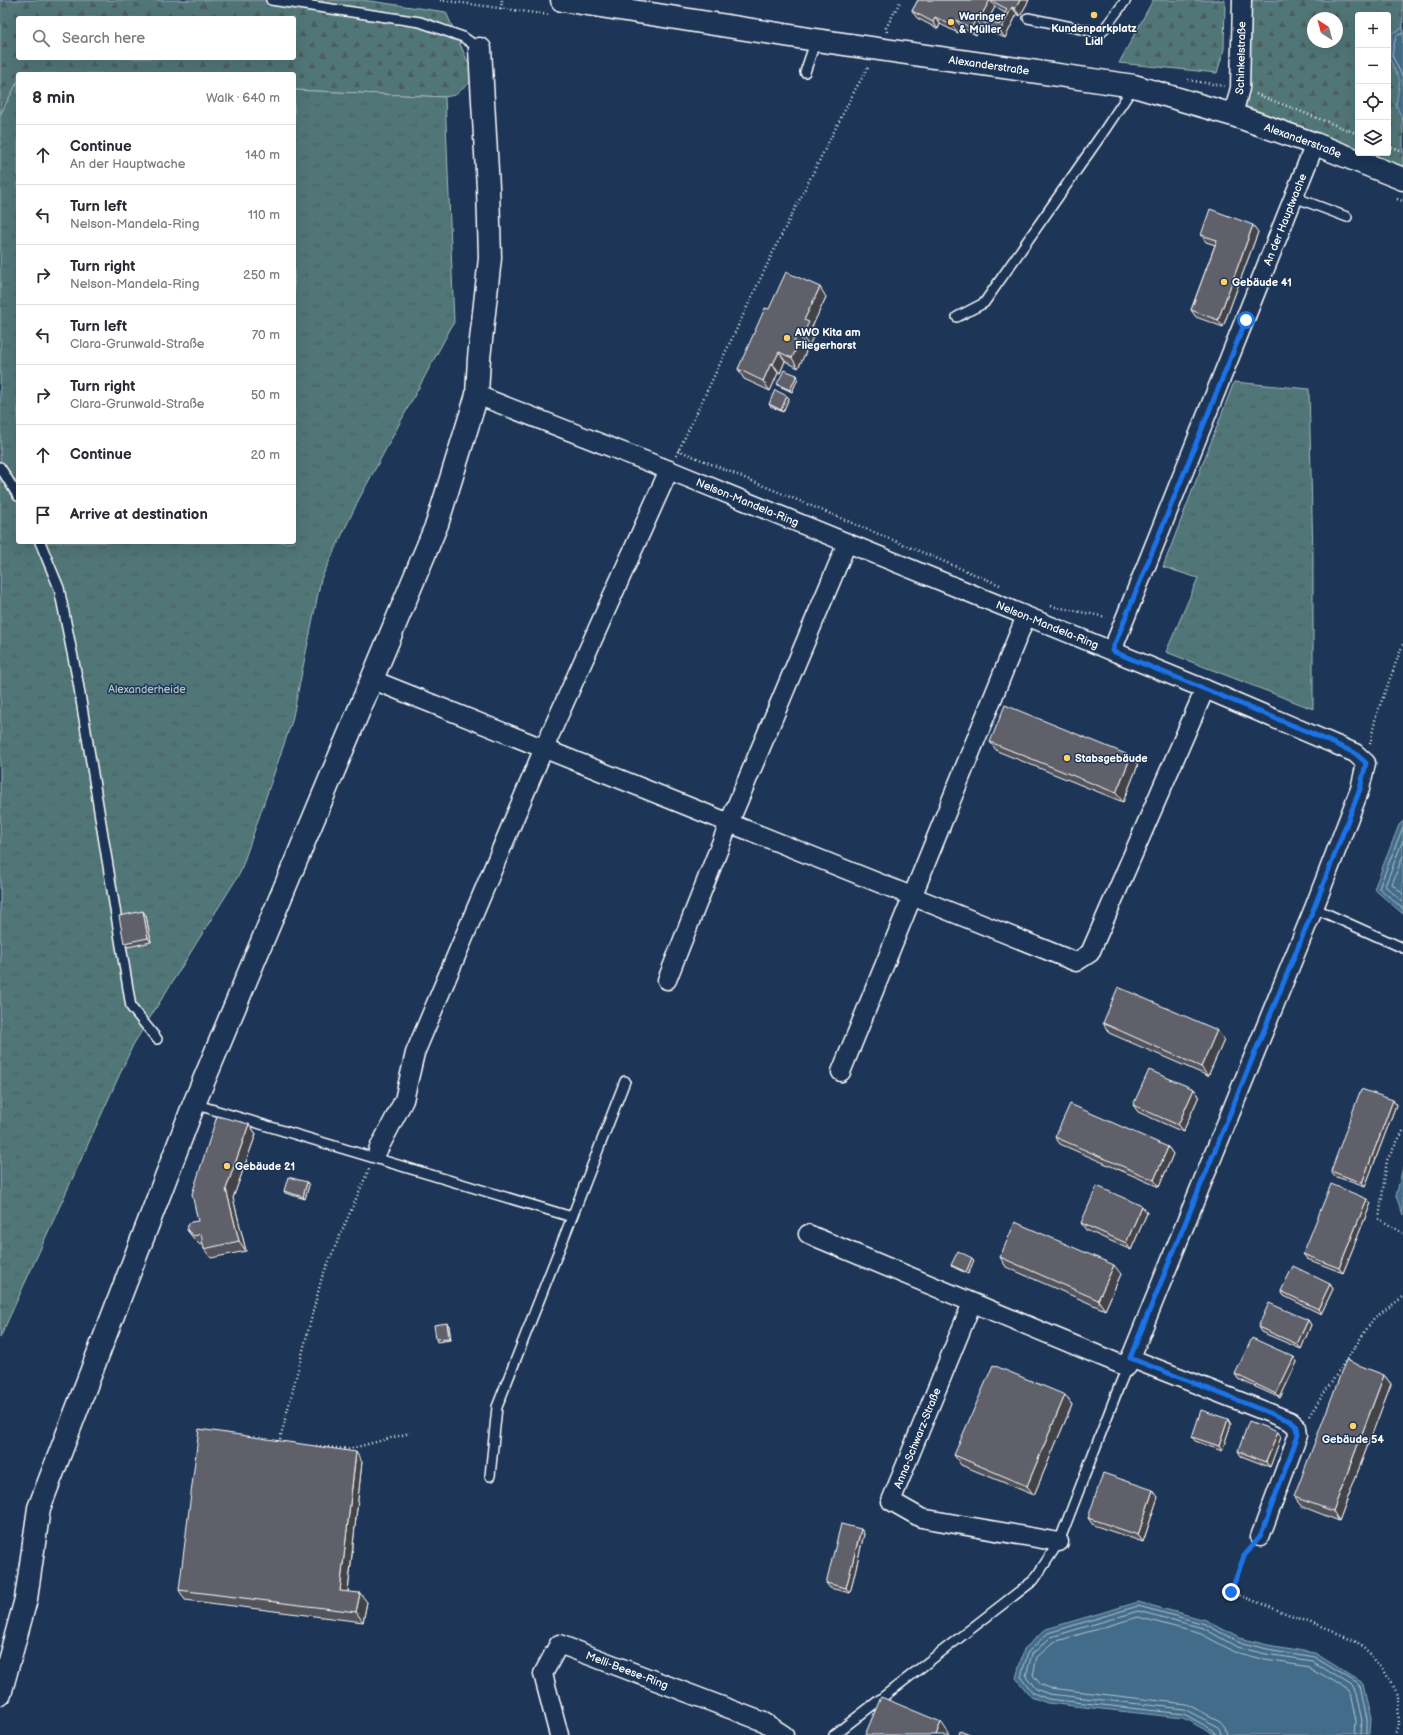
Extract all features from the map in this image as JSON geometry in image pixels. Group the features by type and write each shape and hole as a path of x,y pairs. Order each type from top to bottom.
{"street":[{"name":"Alexanderstraße","path":"562,0 816,40 1134,86 1233,116 1315,144 1403,179"},
{"name":"Schinkelstraße","path":"1233,116 1240,88 1242,0"},
{"path":"0,1694 26,1599 39,1508 194,1104 373,680 437,524 477,395 479,358 490,258 488,188 480,49"},
{"name":"An der Hauptwache","path":"1112,651 1315,144"},
{"name":"Nelson-Mandela-Ring","path":"477,395 669,470 1205,689 1355,753 1366,763"},
{"path":"378,1150 404,1100 415,1053 544,748 669,470"},
{"path":"667,980 729,823 847,543"},
{"path":"841,1072 1026,616"},
{"path":"373,680 1076,962 1090,953 1205,689"},
{"path":"1129,1362 1314,908 1360,789 1366,763"},
{"path":"808,1234 972,1302 1290,1421 1297,1427 1298,1435 1260,1537"},
{"name":"Anna-Schwarz-Straße","path":"972,1302 891,1501 921,1518 1059,1542"},
{"name":"Melli-Beese-Ring","path":"559,1735 543,1674 559,1644 764,1722 784,1735"}],"lane":[{"path":"271,0 420,22 463,37 480,49"},
{"path":"1028,18 1101,32 1126,0"},
{"path":"804,72 816,40"},
{"path":"957,317 984,303 1134,86"},
{"path":"1294,197 1347,217"},
{"path":"0,467 16,493"},
{"path":"41,544 59,588 78,682 131,1007 157,1039"},
{"path":"1314,908 1403,948"},
{"path":"490,1476 497,1407 626,1081"},
{"path":"194,1104 572,1217"},
{"path":"834,1735 1034,1580 1059,1542 1129,1362"}],"path":[{"path":"501,9 502,0"},
{"path":"888,36 886,28 901,0"},
{"path":"669,470 776,246 856,88 872,60"},
{"path":"1391,147 1403,152"},
{"path":"678,450 1007,587"},
{"path":"1050,605 1124,621"},
{"path":"1366,763 1376,716 1403,644"},
{"path":"1403,1131 1387,1160 1379,1219 1403,1233"},
{"path":"286,1444 278,1443 322,1277 378,1150"},
{"path":"1297,1427 1312,1412 1374,1318 1403,1297"},
{"path":"310,1446 349,1449 410,1433"},
{"path":"1260,1537 1244,1556 1231,1592 1355,1640 1382,1666 1398,1697 1399,1726 1396,1735"}],"green space":[{"path":"0,0 363,0 446,12 475,78 455,95 445,97 296,90 296,72 16,72 16,85 0,115"},
{"path":"1153,0 1225,0 1224,49 1217,73 1119,63"},
{"path":"1242,0 1403,0 1403,176 1233,115"},
{"name":"Alexanderheide","path":"16,85 16,544 296,544 296,90 445,97 454,322 359,499 321,579 292,721 240,873 133,1045 0,1338 0,115"},
{"path":"1234,382 1309,389 1313,556 1313,709 1166,652 1198,578 1163,567"}],"water":[{"path":"1403,28 1403,120 1396,105 1400,80 1391,62 1392,33"},
{"path":"1403,821 1403,914 1374,889 1399,825"},
{"path":"1403,1167 1403,1216 1396,1196"},
{"path":"1138,1602 1206,1620 1239,1638 1268,1645 1315,1653 1363,1683 1371,1720 1370,1735 1215,1735 1183,1718 1047,1703 1031,1697 1016,1678 1024,1649 1046,1629"}],"building":[{"path":"918,0 990,0 1020,0 1015,9 1012,7 1000,31 976,19 971,28 956,20 953,26 935,17 933,22 912,11","holes":["990,0 1007,9 999,25 981,16"]},
{"name":"Gebäude 41","path":"1210,209 1253,225 1218,320 1191,310 1217,240 1201,235"},
{"name":"AWO Kita am Fliegerhorst","path":"786,272 820,287 804,320 809,322 802,336 798,334 794,341 799,343 792,358 779,352 773,364 771,363 763,381 738,369 765,308 769,309"},
{"path":"784,370 797,375 790,390 777,384"},
{"path":"775,390 787,396 781,410 769,404"},
{"name":"Stabsgebäude","path":"1005,705 1131,756 1116,793 990,742"},
{"path":"143,911 148,938 124,943 119,916"},
{"path":"1118,987 1217,1030 1201,1067 1103,1023"},
{"path":"1149,1070 1194,1089 1178,1125 1133,1105"},
{"path":"1361,1089 1393,1100 1362,1183 1331,1171"},
{"path":"1070,1104 1168,1147 1154,1180 1055,1137"},
{"name":"Gebäude 21","path":"217,1116 249,1124 226,1189 239,1241 204,1249 201,1234 194,1236 187,1230 188,1225 191,1222 198,1221 192,1194"},
{"path":"288,1177 307,1182 303,1197 284,1191"},
{"path":"1331,1184 1367,1199 1339,1268 1303,1254"},
{"path":"1097,1186 1142,1206 1126,1243 1081,1223"},
{"path":"1015,1222 1114,1265 1098,1300 1000,1257"},
{"path":"958,1251 972,1258 966,1272 951,1265"},
{"path":"1293,1266 1330,1284 1318,1309 1281,1291"},
{"path":"1269,1303 1308,1320 1297,1344 1258,1327"},
{"path":"447,1323 449,1338 436,1339 434,1325"},
{"path":"1252,1338 1294,1357 1276,1394 1235,1374"},
{"name":"Gebäude 54","path":"1346,1360 1384,1375 1333,1511 1294,1497"},
{"path":"993,1365 1065,1395 1027,1486 954,1455"},
{"path":"1201,1410 1228,1419 1219,1446 1192,1437"},
{"path":"1249,1421 1278,1432 1266,1462 1238,1451"},
{"path":"199,1429 356,1452 340,1591 360,1593 356,1612 179,1590"},
{"path":"1103,1473 1153,1490 1138,1535 1088,1518"},
{"path":"841,1524 861,1529 846,1588 826,1583"},
{"path":"881,1697 941,1722 936,1735 865,1735"},
{"path":"960,1731 970,1735 959,1735"}],"place":[{"name":"Kundenparkplatz Lidl","path":"1094,15"},
{"name":"Waringer & Müller","path":"951,22"},
{"name":"Gebäude 41","path":"1224,282"},
{"name":"AWO Kita am Fliegerhorst","path":"787,338"},
{"name":"Stabsgebäude","path":"1067,758"},
{"name":"Gebäude 21","path":"227,1166"},
{"name":"Gebäude 54","path":"1353,1426"}],"route":[{"path":"1231,1592 1244,1556 1260,1537 1298,1435 1297,1427 1290,1421 1130,1358 1314,908 1360,789 1366,763 1355,753 1304,730 1112,651 1246,320"}]}
